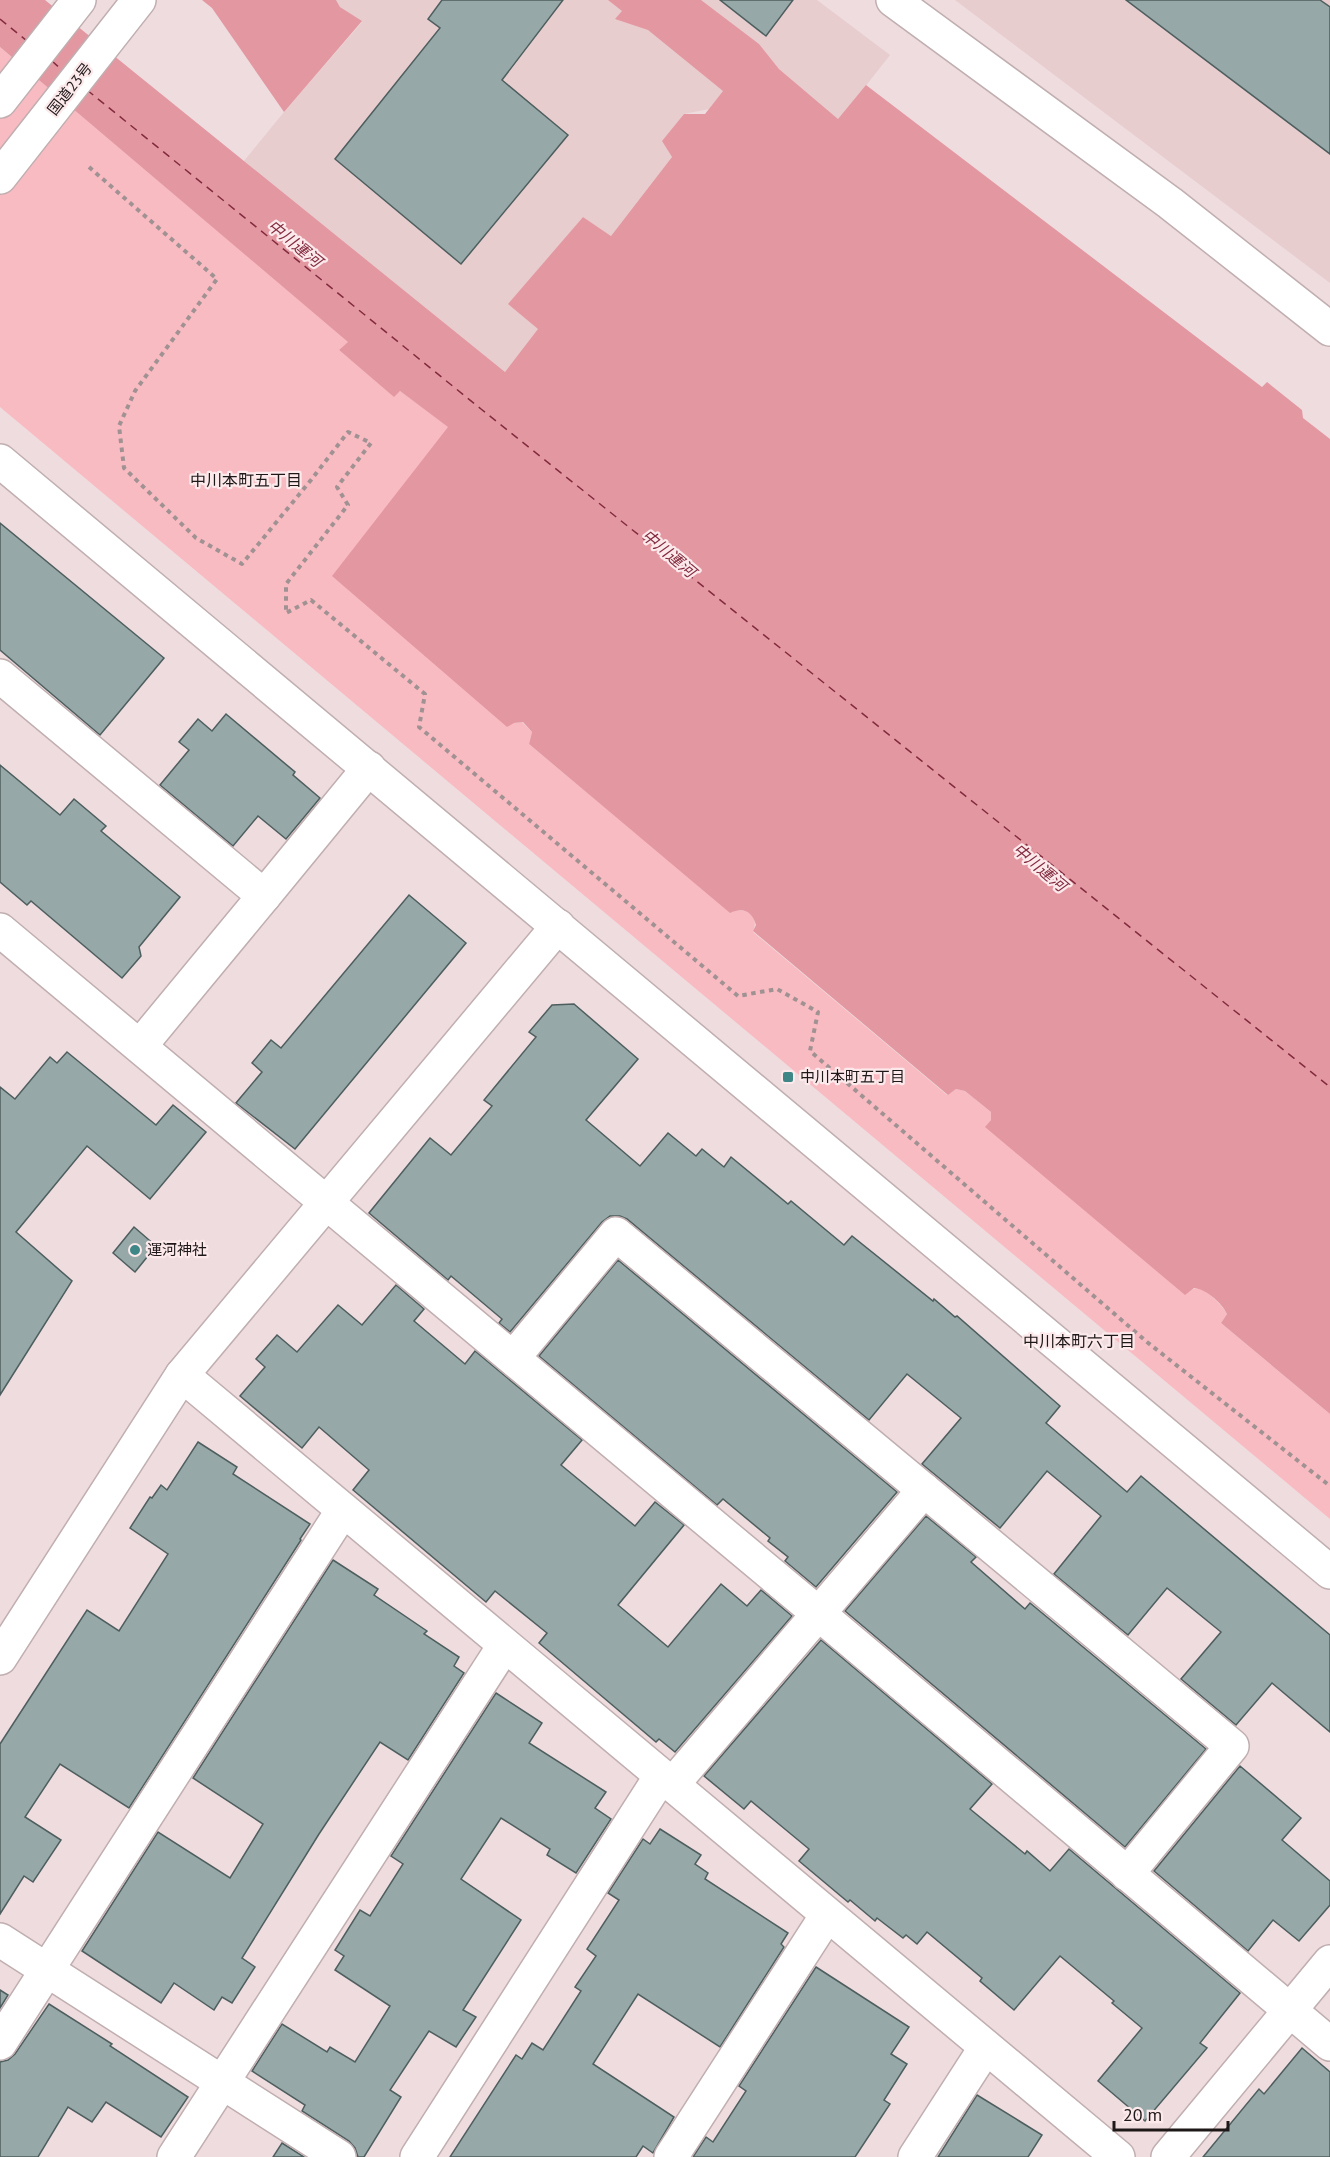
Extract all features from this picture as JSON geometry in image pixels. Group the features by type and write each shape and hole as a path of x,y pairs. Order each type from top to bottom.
{"main road":[{"path":"0,101 79,0"},
{"name":"国道23号","path":"0,177 139,0"},
{"path":"893,0 1170,203 1330,329"},
{"path":"0,460 1330,1572"},
{"path":"0,676 264,896"},
{"path":"140,1046 369,768"},
{"path":"0,1658 182,1375 558,926"},
{"path":"0,930 1330,2044"},
{"path":"513,1358 616,1234 1232,1746 1127,1874"},
{"path":"182,1375 1119,2157"},
{"path":"417,2157 666,1781 819,1614 924,1491"},
{"path":"0,2043 342,1510"},
{"path":"174,2157 504,1646"},
{"path":"671,2157 827,1915"},
{"path":"0,1940 339,2157"},
{"path":"1168,2157 1330,1962"},
{"path":"915,2157 986,2047"}],"path":[{"path":"89,167 216,279 135,391 119,426 124,468 196,538 242,564 348,432 371,443 337,487 348,505 286,584 286,613 311,600 425,694 419,727 738,996 777,989 818,1011 810,1051 1147,1342 1330,1486"}],"shaded area":[{"path":"336,0 817,0 890,55 839,120 779,69 759,45 709,109 684,114 663,141 672,157 611,236 583,217 509,304 539,329 505,372 244,161 362,22 340,7"},
{"path":"955,0 1330,0 1330,283"},
{"path":"0,47 349,342 339,350 394,396 400,391 449,427 333,576 514,723 522,722 532,732 529,744 730,912 741,910 750,913 755,921 753,932 947,1095 956,1089 965,1091 991,1112 991,1120 986,1127 1185,1294 1198,1288 1214,1299 1227,1314 1221,1323 1330,1414 1330,1519 0,407"}],"water":[{"name":"中川運河","path":"0,0 45,0 505,372 538,329 508,304 583,217 611,236 672,157 662,141 684,114 705,114 723,91 648,30 615,19 622,11 608,0 701,0 759,44 779,69 838,119 866,85 1262,387 1267,382 1302,410 1303,418 1330,439 1330,1414 1221,1323 1227,1314 1213,1297 1194,1288 1185,1295 985,1127 991,1120 991,1112 965,1091 956,1089 948,1095 753,931 756,925 749,913 743,910 730,913 529,744 532,732 523,722 507,727 332,576 448,427 400,391 394,397 339,350 348,342 0,47"},
{"path":"202,0 336,0 340,7 362,21 284,112 212,8"}],"building":[{"path":"442,0 563,0 502,80 568,135 461,264 335,159 440,28 428,19"},
{"path":"720,0 793,0 766,36"},
{"path":"1126,0 1320,0 1330,7 1330,154"},
{"path":"0,523 164,658 100,735 0,650"},
{"path":"226,714 295,772 293,775 320,798 286,839 258,816 233,846 160,785 189,750 179,742 198,719 212,731"},
{"path":"0,765 60,815 74,799 106,826 101,831 180,897 139,947 141,956 122,978 31,901 27,905 0,882"},
{"path":"409,895 466,943 295,1149 236,1103 262,1072 252,1063 271,1040 281,1048"},
{"path":"574,1004 638,1059 586,1120 640,1166 668,1133 696,1156 702,1149 724,1167 731,1157 788,1204 791,1201 844,1245 852,1236 933,1301 934,1299 955,1317 957,1316 1060,1406 1046,1423 1127,1492 1141,1476 1330,1635 1330,1732 1272,1683 1236,1725 1181,1679 1221,1632 1167,1588 1128,1635 1054,1574 1101,1516 1047,1471 1000,1528 922,1464 961,1418 907,1374 869,1420 627,1219 610,1216 602,1222 510,1332 499,1323 502,1319 451,1276 448,1280 369,1213 430,1138 451,1155 492,1106 484,1100 536,1037 529,1032 552,1005"},
{"path":"67,1052 156,1125 173,1105 206,1132 150,1199 87,1146 16,1232 72,1281 0,1395 0,1087 15,1099 50,1057 57,1063"},
{"path":"134,1227 156,1246 135,1272 113,1253"},
{"path":"618,1260 897,1492 816,1587 785,1561 788,1557 768,1541 770,1538 723,1499 717,1505 539,1356"},
{"path":"396,1285 424,1309 414,1321 465,1364 475,1351 582,1440 561,1465 635,1526 655,1502 684,1525 618,1605 668,1647 721,1584 747,1606 761,1590 792,1616 675,1752 659,1739 656,1742 539,1643 547,1633 495,1591 486,1602 353,1490 369,1470 319,1427 302,1448 240,1396 265,1367 256,1359 277,1335 297,1352 338,1305 362,1325"},
{"path":"198,1442 237,1467 233,1474 310,1524 129,1808 60,1764 25,1817 61,1840 33,1882 24,1876 0,1914 0,1744 87,1610 119,1631 168,1554 130,1528 150,1497 152,1498 161,1485 167,1490"},
{"path":"926,1516 976,1557 971,1562 1025,1609 1030,1603 1206,1749 1125,1847 845,1611"},
{"path":"333,1560 378,1589 374,1595 427,1631 424,1634 459,1657 454,1666 464,1673 408,1760 380,1742 319,1834 242,1958 255,1967 232,2003 222,1997 214,2010 174,1983 161,2003 82,1951 158,1832 230,1878 263,1824 193,1778"},
{"path":"821,1640 992,1784 970,1809 1025,1854 1027,1851 1050,1871 1069,1849 1240,1993 1200,2043 1207,2048 1145,2121 1098,2081 1142,2028 1112,2003 1114,2001 1060,1956 1014,2010 980,1981 982,1978 927,1932 917,1944 906,1935 903,1938 877,1918 875,1921 850,1900 848,1902 799,1861 809,1849 751,1801 744,1809 704,1776"},
{"path":"496,1693 542,1723 529,1743 606,1792 595,1808 611,1819 576,1873 547,1855 550,1849 501,1818 461,1879 521,1920 463,2010 476,2017 456,2047 429,2031 390,2090 401,2097 364,2157 358,2157 349,2141 302,2111 305,2105 252,2071 282,2024 327,2052 330,2047 355,2062 390,2006 335,1970 344,1956 335,1950 360,1910 370,1916 403,1864 391,1856"},
{"path":"1240,1766 1301,1818 1282,1840 1330,1881 1330,1905 1299,1941 1273,1920 1248,1951 1154,1871"},
{"path":"660,1829 701,1855 695,1864 708,1873 705,1879 788,1933 781,1944 784,1947 720,2047 638,1994 593,2064 674,2117 653,2153 643,2146 636,2157 450,2157 516,2055 522,2059 532,2043 543,2050 581,1991 575,1987 596,1956 587,1949 619,1900 608,1893 643,1839 650,1844"},
{"path":"816,1967 909,2027 891,2054 907,2064 884,2100 890,2104 855,2157 693,2157 706,2137 713,2142 746,2091 739,2086"},
{"path":"0,1990 8,1995 0,2008"},
{"path":"49,2004 188,2097 161,2137 106,2102 92,2122 68,2107 38,2157 0,2157 0,2062 8,2060 15,2054"},
{"path":"1302,2048 1330,2072 1330,2157 1203,2157 1259,2089 1264,2094"},
{"path":"977,2095 1042,2135 1028,2157 938,2157"},
{"path":"282,2143 304,2157 273,2157"}],"ferry route":[{"path":"0,19 27,41"},
{"path":"52,61 62,70"},
{"path":"87,90 481,409 1330,1087"}],"place":[{"name":"中川本町五丁目","path":"788,1077"},
{"name":"運河神社","path":"135,1250"}],"district":[{"name":"中川本町五丁目","path":"246,480"},
{"name":"中川本町六丁目","path":"1079,1341"}]}
